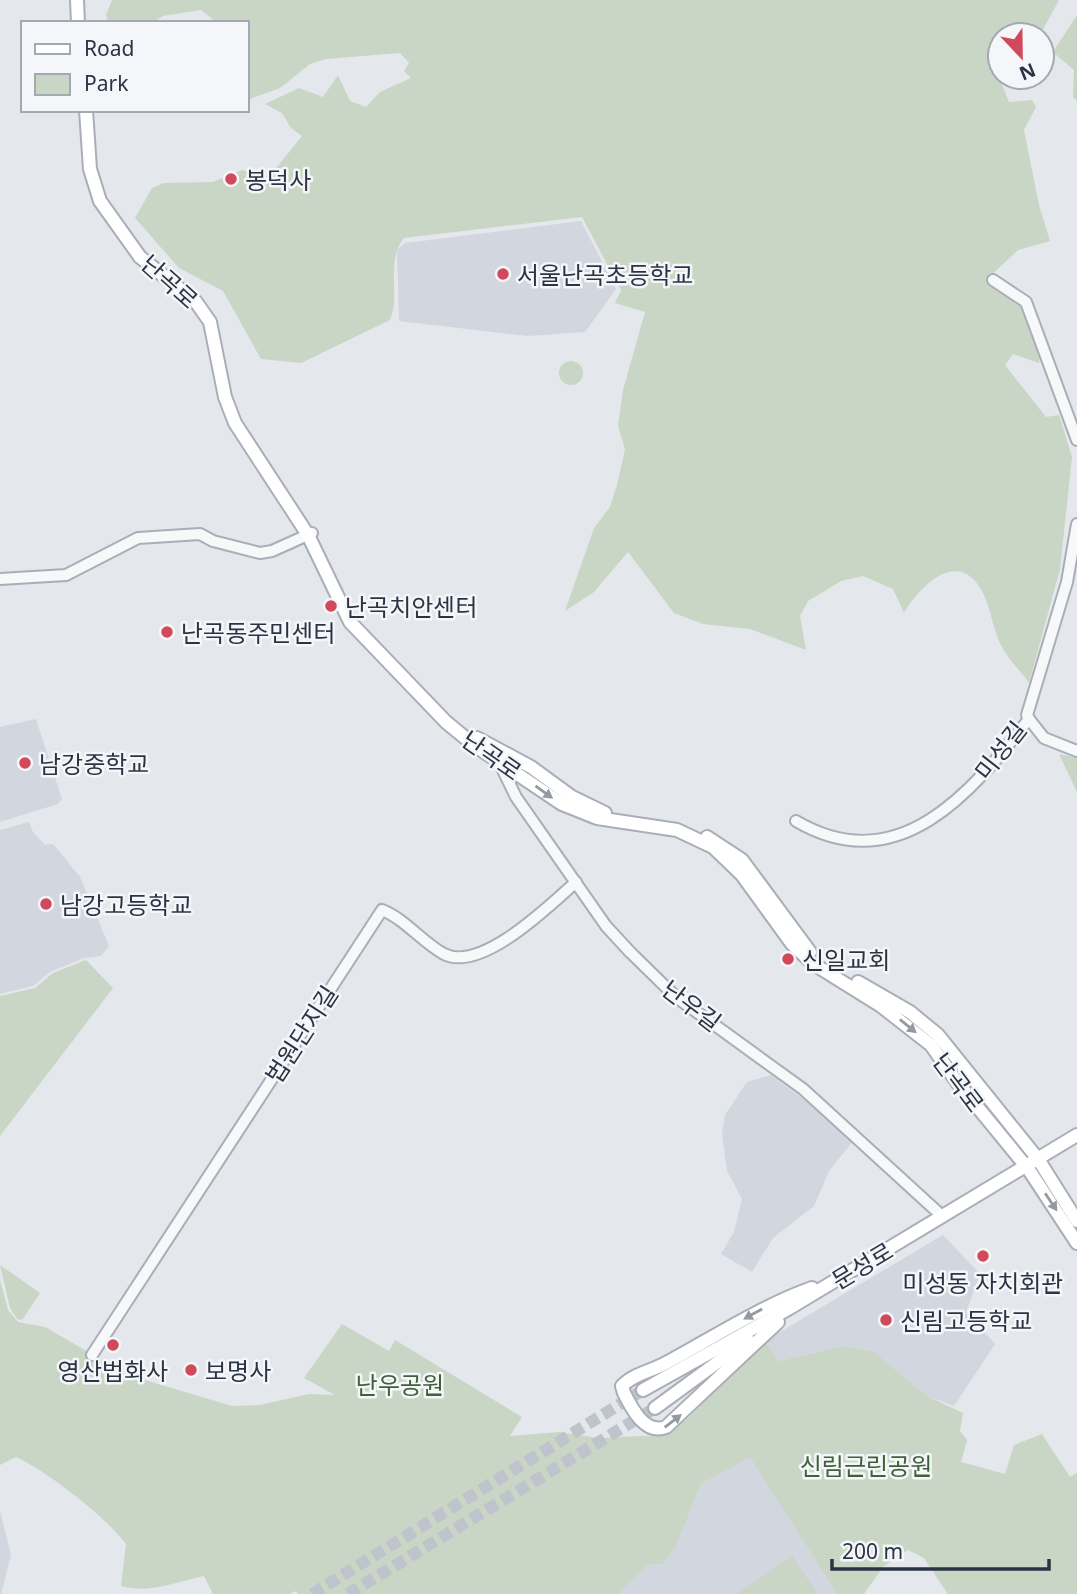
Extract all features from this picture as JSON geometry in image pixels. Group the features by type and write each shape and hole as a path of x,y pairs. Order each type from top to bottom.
{"main road":[{"path":"77,0 81,21"},
{"path":"81,21 82,0"},
{"name":"난곡로","path":"88,112 95,168 111,204 153,260 194,290 211,311 220,331 232,391 243,421 310,534 356,622 436,705 496,754 604,813 680,824 721,843 746,866 817,959 910,1012 938,1035 1077,1220"},
{"name":"문성로","path":"655,1408 725,1355 1034,1165 1077,1135"},
{"name":"문성로","path":"643,1390 839,1279 942,1216 1077,1141"},
{"name":"난곡로","path":"1034,1165 1077,1243"},
{"path":"778,1322 666,1427 655,1430 648,1427 625,1395 622,1386 630,1379 662,1366 778,1301 839,1279"}],"street":[{"path":"993,280 1026,302 1041,347 1051,363 1077,440"},
{"name":"미성길","path":"796,821 833,838 859,842 881,841 912,831 978,781 1030,719 1027,715 1067,582 1077,524"},
{"path":"0,579 66,575 138,538 200,534 213,541 260,553 310,534"},
{"path":"1030,719 1044,738 1077,751"},
{"name":"난우길","path":"496,754 516,797 606,926 676,997 803,1089 942,1216"},
{"name":"법원단지길","path":"92,1355 382,910 441,952 467,958 500,942 576,882"}],"shaded area":[{"name":"서울난곡초등학교","path":"581,221 616,289 585,332 528,336 399,321 397,250 405,243"},
{"name":"남강중학교","path":"36,719 62,799 58,804 0,822 0,727"},
{"name":"남강고등학교","path":"29,822 33,832 45,845 53,844 80,877 109,946 101,956 84,958 50,972 33,986 0,994 0,830"},
{"path":"771,1075 848,1133 853,1141 829,1171 814,1206 773,1238 752,1272 721,1254 734,1232 742,1199 727,1171 722,1134 725,1115 747,1082"},
{"name":"신림고등학교","path":"943,1235 980,1274 966,1312 995,1344 954,1406 927,1396 873,1351 844,1346 779,1361 765,1341"},
{"path":"750,1456 837,1594 617,1594 648,1565 662,1564 676,1547 701,1484"},
{"path":"0,1511 11,1555 1,1594 0,1594"}],"green space":[{"path":"112,0 1059,0 1048,21 986,21 986,91 1005,91 1009,102 1032,100 1036,107 1024,130 1039,205 1050,241 1018,250 986,280 1019,304 1040,354 1039,363 1013,354 1005,365 1046,417 1059,415 1072,457 1060,569 1029,683 1003,648 981,589 966,574 956,571 945,573 925,586 904,613 893,589 863,576 841,581 808,601 800,616 806,650 750,629 703,624 674,613 628,552 594,592 565,611 594,528 610,507 617,485 625,449 618,426 623,390 645,312 615,303 621,290 582,217 404,238 395,257 394,299 390,320 301,363 261,359 223,291 179,268 135,218 152,188 164,183 213,182 242,170 269,177 302,136 291,128 282,113 265,104 299,88 323,97 338,75 350,101 366,107 380,92 411,78 404,71 409,63 400,53 326,59 310,64 280,88 248,100 248,21 214,21 201,10 163,16 155,21 108,21 106,15"},
{"path":"1077,15 1077,101 1073,97 1074,70 1056,55 1056,47"},
{"path":"571,361 580,364 583,373 580,382 571,385 562,382 559,373 562,364"},
{"path":"1059,754 1077,758 1077,792"},
{"path":"86,960 113,988 0,1136 0,996 35,988 53,973"},
{"path":"0,1265 40,1293 23,1319 18,1320 10,1308"},
{"path":"0,1280 8,1310 18,1322 45,1327 128,1375 232,1406 260,1405 309,1394 335,1395 304,1378 342,1324 389,1351 395,1340 522,1417 510,1436 560,1432 597,1438 663,1435 688,1418 765,1341 779,1361 844,1346 873,1351 927,1396 963,1413 960,1431 967,1440 961,1462 1005,1474 1014,1445 1042,1434 1070,1477 1077,1473 1077,1594 948,1594 924,1558 908,1550 883,1567 864,1594 837,1594 750,1457 701,1484 676,1547 662,1564 648,1565 618,1594 298,1594 296,1591 290,1594 213,1594 204,1576 153,1588 121,1586 126,1544 105,1521 59,1484 16,1457 0,1465"},
{"path":"792,1556 818,1594 737,1594"}],"tunnel":[{"path":"312,1594 643,1390"},
{"path":"348,1594 655,1408"}],"place":[{"name":"봉덕사","path":"231,179"},
{"name":"서울난곡초등학교","path":"503,274"},
{"name":"난곡치안센터","path":"331,606"},
{"name":"난곡동주민센터","path":"167,632"},
{"name":"남강중학교","path":"25,763"},
{"name":"남강고등학교","path":"46,904"},
{"name":"신일교회","path":"788,959"},
{"name":"미성동 자치회관","path":"983,1256"},
{"name":"신림고등학교","path":"886,1320"},
{"name":"영산법화사","path":"113,1345"},
{"name":"보명사","path":"191,1370"}],"park label":[{"name":"난우공원","path":"400,1384"},
{"name":"신림근린공원","path":"866,1465"}]}
